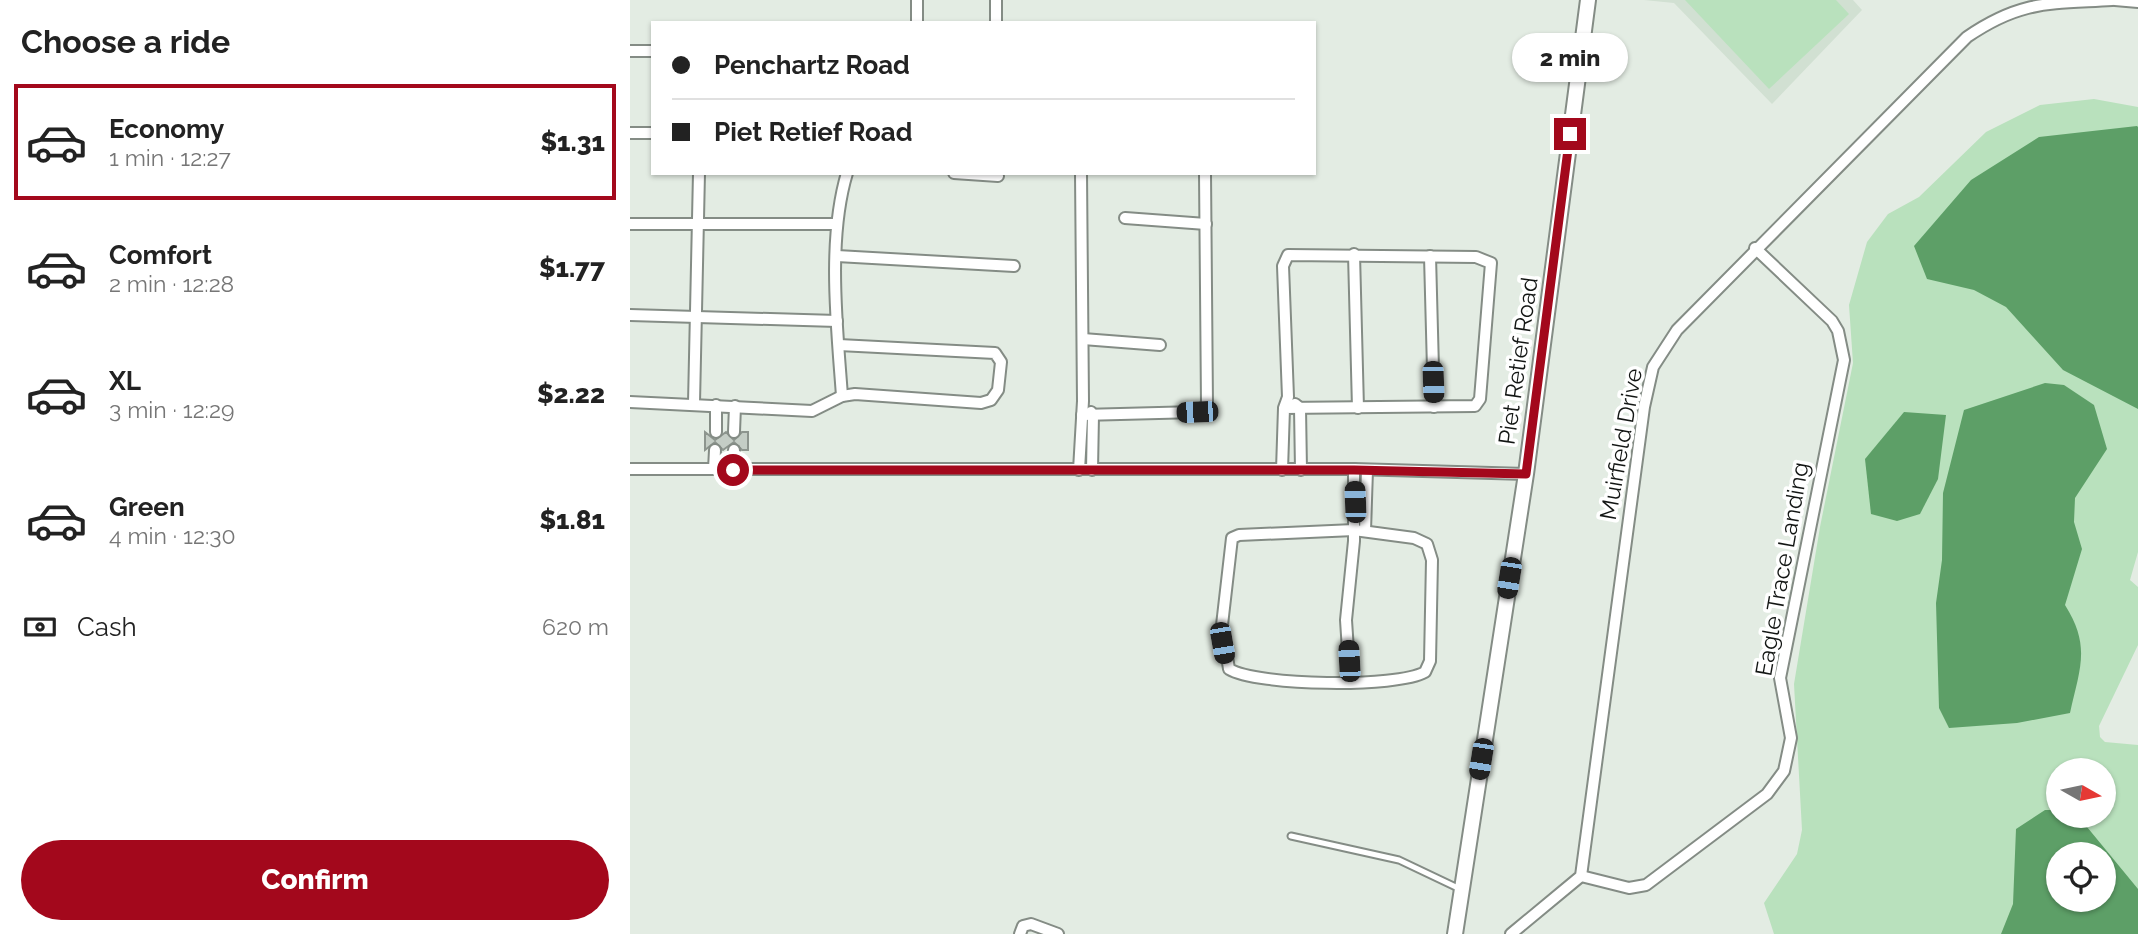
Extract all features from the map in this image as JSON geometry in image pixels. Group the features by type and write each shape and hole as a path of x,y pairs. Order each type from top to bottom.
{"street":[{"path":"917,0 917,21"},
{"path":"996,0 996,21"},
{"name":"Piet Retief Road","path":"1455,934 1526,474 1588,0"},
{"name":"Muirfield Drive","path":"1581,876 1650,379 1661,352 1677,330 1755,248 1967,37 1993,18 2022,6 2114,0 2138,2"},
{"path":"630,51 651,51"},
{"path":"630,133 651,133"},
{"path":"694,403 699,175"},
{"path":"842,396 837,321 837,224 847,175"},
{"path":"983,175 998,176"},
{"path":"1081,175 1083,401 1088,415 1091,470"},
{"path":"1088,415 1205,410 1209,398 1205,175"},
{"path":"1125,218 1206,224"},
{"path":"630,224 837,224"},
{"name":"Eagle Trace Landing","path":"1581,876 1629,888 1646,885 1767,794 1780,778 1788,759 1791,738 1780,678 1844,360 1838,331 1832,321 1755,248"},
{"path":"1282,470 1287,402 1284,261 1293,253 1489,260 1492,268 1479,402 1475,407 1300,408 1287,402"},
{"path":"1354,254 1358,408"},
{"path":"837,256 1014,267"},
{"path":"1430,256 1434,407"},
{"path":"630,315 837,321"},
{"path":"1083,339 1160,345"},
{"path":"630,402 694,403 812,411 842,396 872,394 986,402 995,397 998,390 1001,362 999,355 991,352 839,345"},
{"path":"716,405 716,432"},
{"path":"734,432 735,406"},
{"path":"1300,408 1301,470"},
{"path":"1079,470 1088,415"},
{"path":"714,470 715,450"},
{"path":"733,470 734,450"},
{"path":"630,469 1367,470 1526,474"},
{"path":"1354,470 1358,534"},
{"path":"1350,681 1346,620 1367,470"},
{"path":"1358,534 1414,538 1427,544 1432,560 1430,661 1425,672 1418,676 1350,681 1292,681 1235,673 1226,665 1222,625 1229,546 1235,536 1358,534"},
{"path":"1511,934 1581,876"},
{"path":"1020,934 1023,926 1031,924 1058,934"}],"lane":[{"path":"1291,836 1399,860 1460,889"}],"shaded area":[{"path":"1644,0 1853,0 1862,10 1772,104 1674,3"},
{"path":"1685,0 1836,0 1849,14 1769,89"},
{"path":"2094,99 2138,107 2138,552 2130,580 2138,587 2138,645 2099,726 2100,737 2105,742 2138,745 2138,934 1774,934 1764,903 1797,854 1802,830 1794,684 1820,527 1853,363 1849,305 1867,242 1888,214 1919,197 1986,132 2040,105"},
{"path":"2137,126 2138,409 2063,370 2006,307 1974,290 1927,279 1914,246 1971,180 2039,137"},
{"path":"2045,383 2064,385 2094,405 2107,449 2075,498 2074,522 2082,549 2065,605 2078,633 2081,658 2070,713 2017,723 1949,728 1939,708 1936,603 1942,560 1943,493 1964,410"},
{"path":"1904,412 1946,415 1938,479 1920,514 1897,521 1871,514 1865,459"},
{"path":"2046,810 2046,828 2088,828 2099,842 2046,842 2046,912 2116,912 2116,862 2138,889 2138,934 2001,934 2013,904 2016,829"}],"building":[{"path":"705,432 715,440 726,432 734,440 742,432 748,432 748,450 742,450 734,442 723,450 715,442 705,450"}],"route":[{"path":"733,470 1354,470 1526,474 1570,134"}]}
